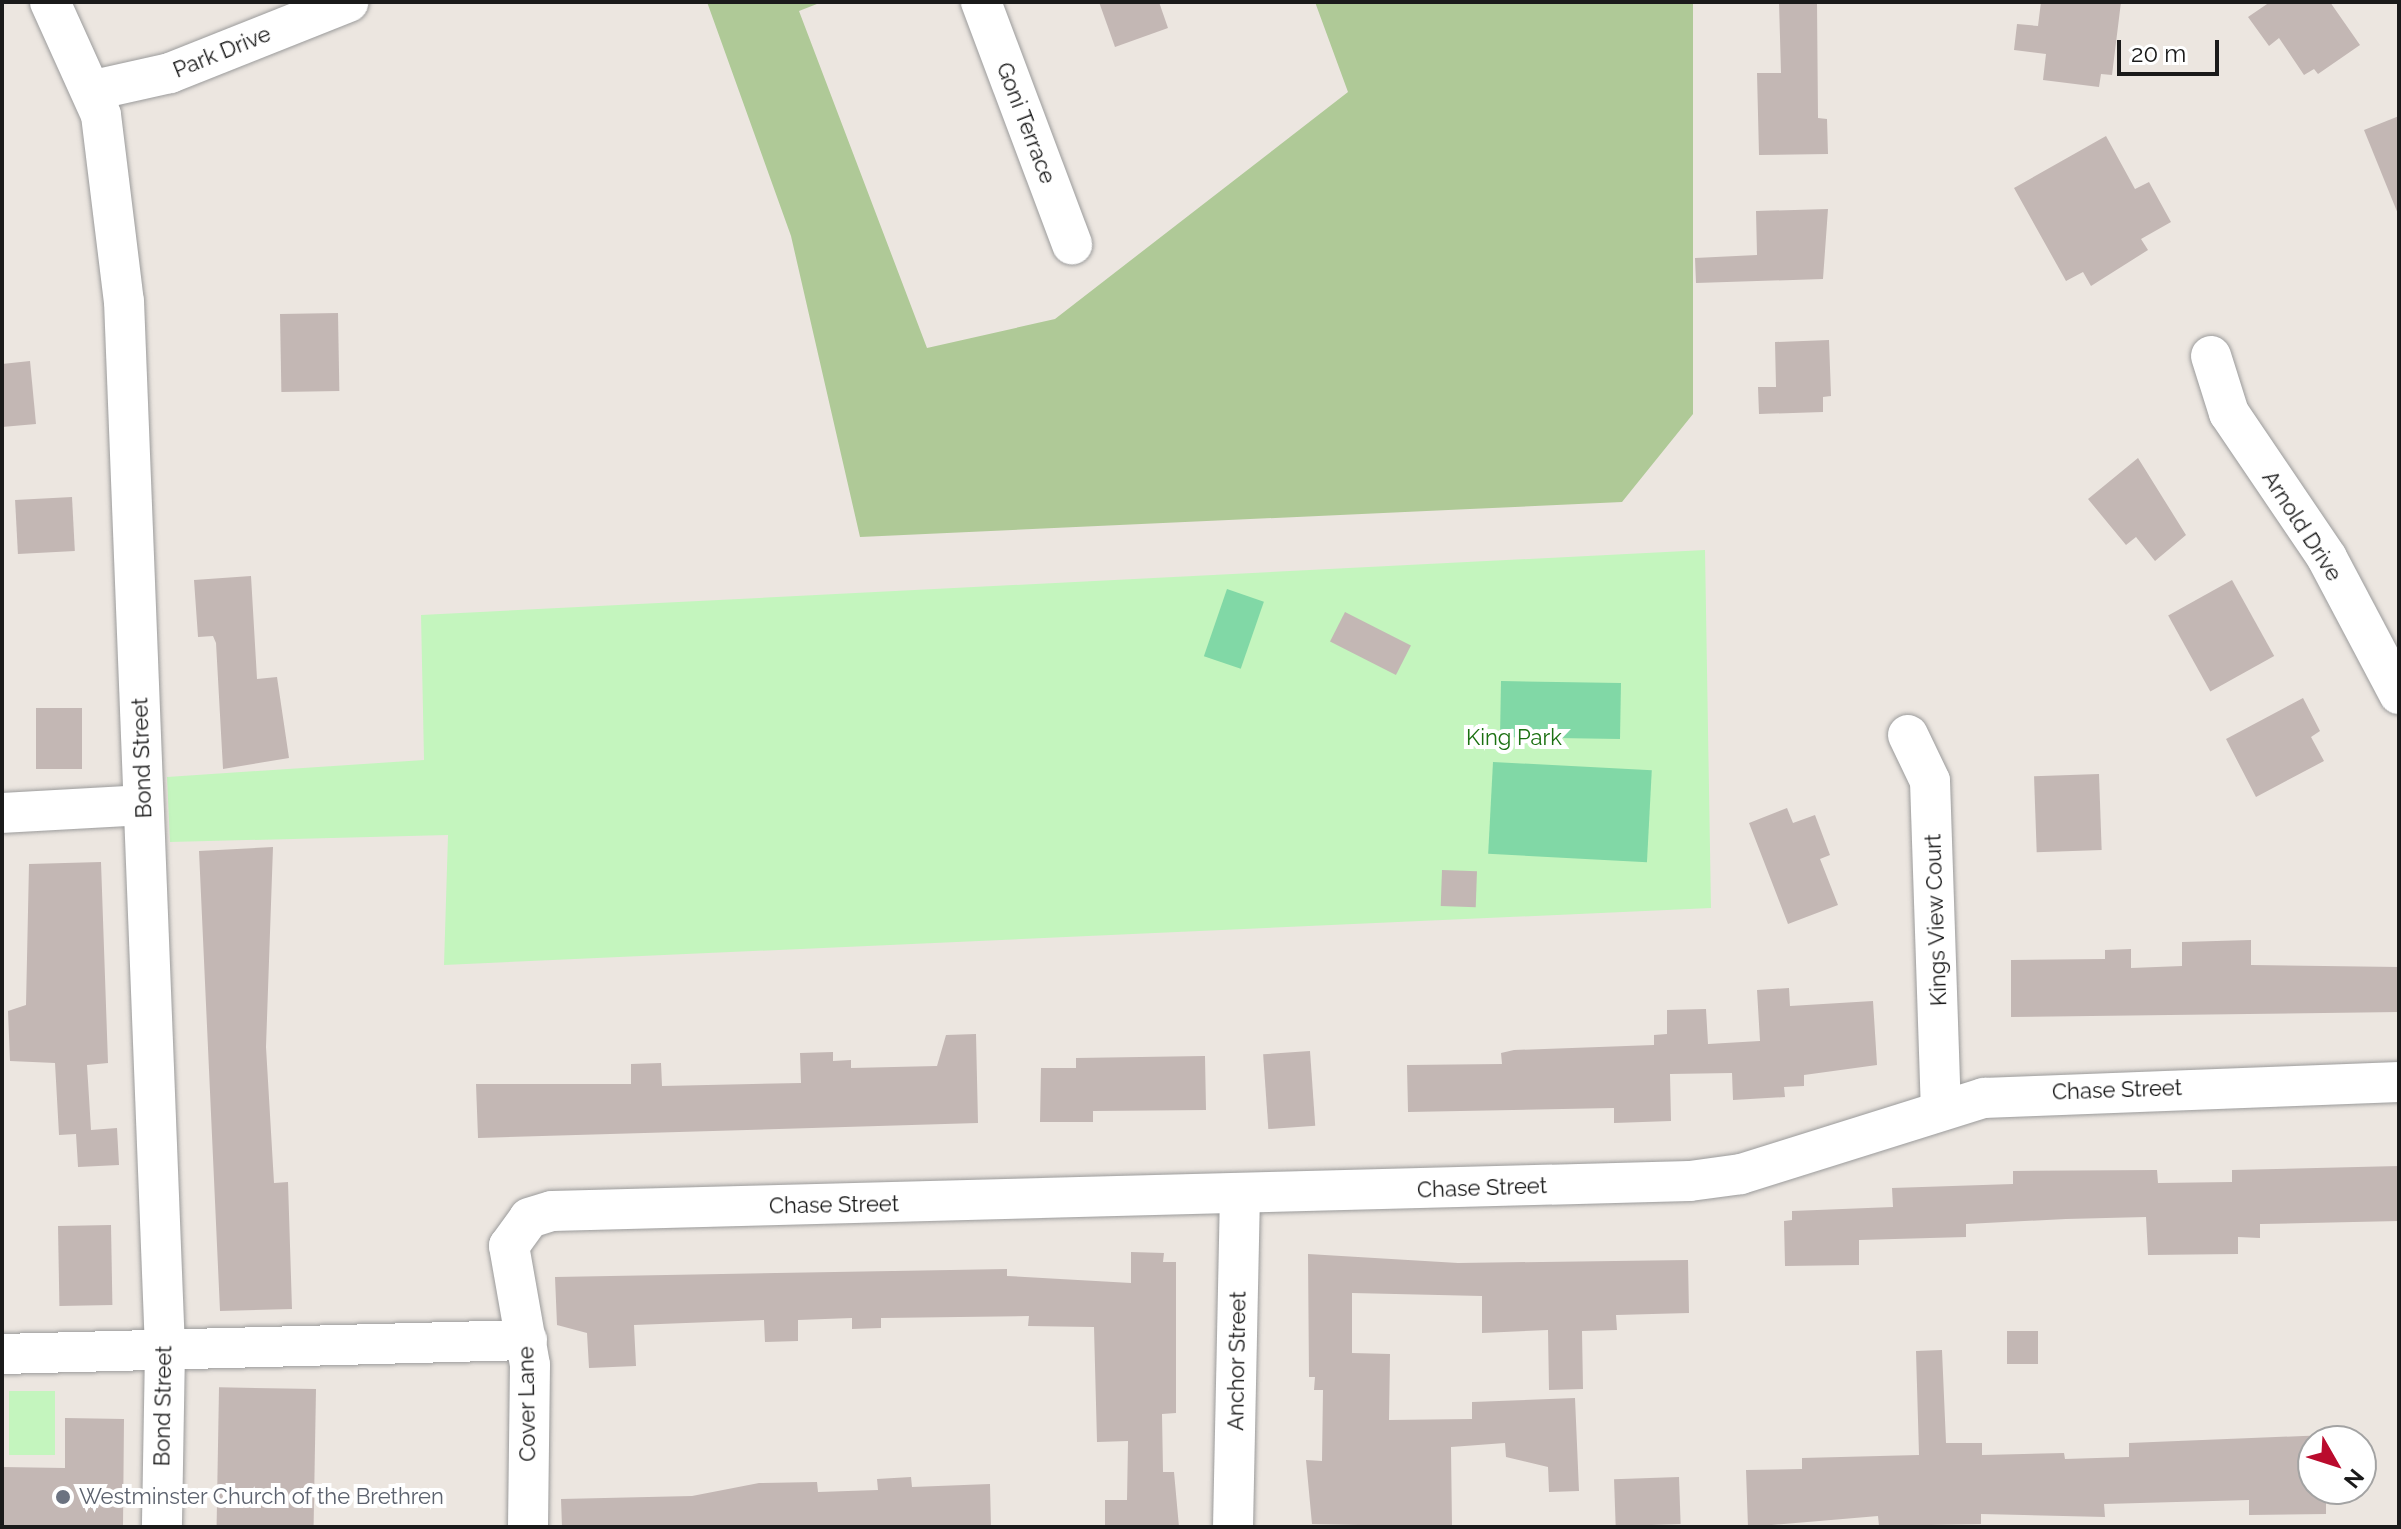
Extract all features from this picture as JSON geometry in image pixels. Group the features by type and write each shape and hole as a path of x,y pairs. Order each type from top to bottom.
{"street":[{"name":"Bond Street","path":"50,2 94,90 112,161 126,330 165,1350 162,1527"},
{"name":"Park Drive","path":"94,90 170,73 348,2"},
{"name":"Goni Terrace","path":"981,2 1072,244"},
{"name":"Arnold Drive","path":"2211,356 2229,413 2327,558 2399,694"},
{"name":"Kings View Court","path":"1908,735 1930,781 1941,1110"},
{"path":"2,813 143,805"},
{"name":"Chase Street","path":"552,1211 1240,1195 1721,1178 1941,1110 2040,1093 2399,1082"},
{"name":"Anchor Street","path":"1233,1527 1240,1195"},
{"name":"Cover Lane","path":"528,1527 527,1340 509,1246 529,1218 552,1211"},
{"path":"2,1354 527,1340"}],"green space":[{"path":"707,2 822,2 799,11 927,348 1055,319 1348,92 1315,2 1693,2 1693,414 1622,502 860,537 791,236"},
{"name":"King Park","path":"1705,550 1711,908 444,965 448,835 170,842 167,777 424,760 421,615"},
{"path":"1227,589 1264,602 1241,669 1204,656"},
{"path":"1501,681 1621,683 1620,739 1500,737"},
{"path":"1493,762 1652,770 1647,862 1488,854"},
{"path":"9,1391 55,1391 55,1455 9,1455"}],"building":[{"path":"1099,2 1159,2 1168,28 1115,47"},
{"path":"1779,2 1817,2 1818,118 1827,119 1828,154 1759,155 1757,73 1781,73"},
{"path":"2041,2 2121,2 2112,75 2101,74 2099,87 2043,80 2046,54 2014,50 2017,24 2038,26"},
{"path":"2270,2 2330,2 2360,45 2318,74 2314,69 2304,75 2279,38 2269,46 2248,17"},
{"path":"2399,116 2399,214 2398,214 2364,130"},
{"path":"2106,136 2135,189 2149,182 2171,222 2141,239 2148,250 2091,286 2083,272 2066,281 2014,188"},
{"path":"1828,209 1823,279 1696,283 1695,258 1757,255 1756,211"},
{"path":"338,313 339,391 281,392 280,314"},
{"path":"1829,340 1831,396 1823,397 1823,412 1759,414 1758,387 1776,387 1775,342"},
{"path":"30,361 36,424 2,427 2,364"},
{"path":"2138,458 2186,535 2155,561 2136,537 2126,545 2088,499"},
{"path":"72,497 75,551 18,554 15,500"},
{"path":"251,576 257,679 277,677 289,758 223,769 216,643 213,636 198,637 194,580"},
{"path":"2232,580 2274,656 2210,691 2168,615"},
{"path":"1345,612 1411,646 1396,675 1330,641"},
{"path":"2303,698 2320,731 2311,737 2324,761 2256,797 2226,739"},
{"path":"36,708 82,708 82,769 36,769"},
{"path":"2099,774 2102,850 2037,852 2034,776"},
{"path":"1787,808 1793,823 1815,815 1830,855 1820,859 1838,905 1788,924 1749,823"},
{"path":"273,847 266,1047 274,1183 288,1182 292,1309 220,1311 199,851"},
{"path":"101,862 108,1063 87,1065 91,1130 117,1128 119,1165 78,1167 76,1134 59,1135 55,1063 10,1061 8,1011 26,1005 29,864"},
{"path":"1442,870 1477,871 1476,907 1441,906"},
{"path":"2251,940 2251,965 2399,967 2399,1012 2011,1017 2011,960 2105,959 2105,950 2131,949 2131,968 2182,966 2182,942"},
{"path":"1789,988 1790,1006 1873,1001 1877,1065 1804,1075 1804,1086 1784,1087 1785,1097 1733,1100 1732,1073 1670,1074 1671,1121 1614,1123 1614,1108 1408,1112 1407,1065 1502,1064 1501,1053 1514,1050 1654,1045 1654,1035 1667,1034 1667,1010 1706,1009 1708,1044 1760,1041 1757,990"},
{"path":"976,1034 978,1123 478,1138 476,1084 631,1084 631,1064 661,1063 662,1086 801,1083 800,1053 833,1052 833,1061 851,1060 851,1068 937,1066 946,1035"},
{"path":"1310,1051 1315,1126 1268,1129 1263,1054"},
{"path":"1205,1056 1206,1110 1093,1111 1093,1122 1040,1122 1041,1068 1076,1068 1076,1058"},
{"path":"2399,1166 2399,1221 2260,1224 2260,1238 2238,1237 2238,1254 2148,1255 2146,1217 2066,1219 1966,1224 1966,1237 1859,1240 1859,1265 1785,1266 1784,1221 1792,1220 1792,1211 1893,1207 1892,1188 2013,1184 2013,1171 2157,1170 2158,1183 2232,1182 2232,1170"},
{"path":"111,1225 112,1305 59,1306 58,1226"},
{"path":"1131,1252 1164,1253 1163,1262 1176,1262 1176,1413 1162,1414 1163,1472 1174,1472 1179,1527 1105,1527 1105,1500 1127,1500 1128,1441 1097,1442 1094,1327 1028,1326 1029,1316 881,1318 881,1328 852,1329 852,1318 798,1320 798,1341 765,1342 764,1320 634,1325 636,1366 589,1368 587,1333 557,1325 555,1277 1007,1269 1007,1276 1131,1283"},
{"path":"1308,1254 1458,1263 1688,1260 1689,1313 1616,1315 1617,1330 1582,1331 1583,1389 1549,1390 1548,1330 1482,1333 1482,1296 1352,1293 1352,1353 1390,1354 1389,1420 1472,1419 1472,1402 1575,1398 1579,1491 1549,1492 1548,1467 1506,1457 1505,1443 1451,1447 1452,1527 1312,1524 1306,1460 1322,1461 1323,1390 1314,1390 1315,1377 1309,1377"},
{"path":"2007,1331 2038,1331 2038,1364 2007,1364"},
{"path":"1942,1350 1946,1443 1982,1443 1982,1455 2064,1453 2065,1459 2129,1457 2129,1443 2297,1436 2297,1505 2326,1505 2326,1514 2249,1515 2249,1500 2104,1504 2105,1517 1981,1514 1981,1524 1879,1526 1878,1516 1748,1527 1746,1470 1802,1469 1802,1458 1919,1455 1916,1351"},
{"path":"219,1387 316,1389 314,1527 217,1525"},
{"name":"Westminster Church of the Brethren","path":"65,1418 124,1419 123,1527 2,1527 2,1467 65,1468"},
{"path":"911,1477 912,1487 990,1484 991,1527 562,1527 561,1499 692,1496 759,1483 817,1482 818,1492 878,1490 877,1479"},
{"path":"1679,1477 1681,1524 1616,1526 1614,1479"}],"place":[{"name":"Westminster Church of the Brethren","path":"63,1497"}]}
